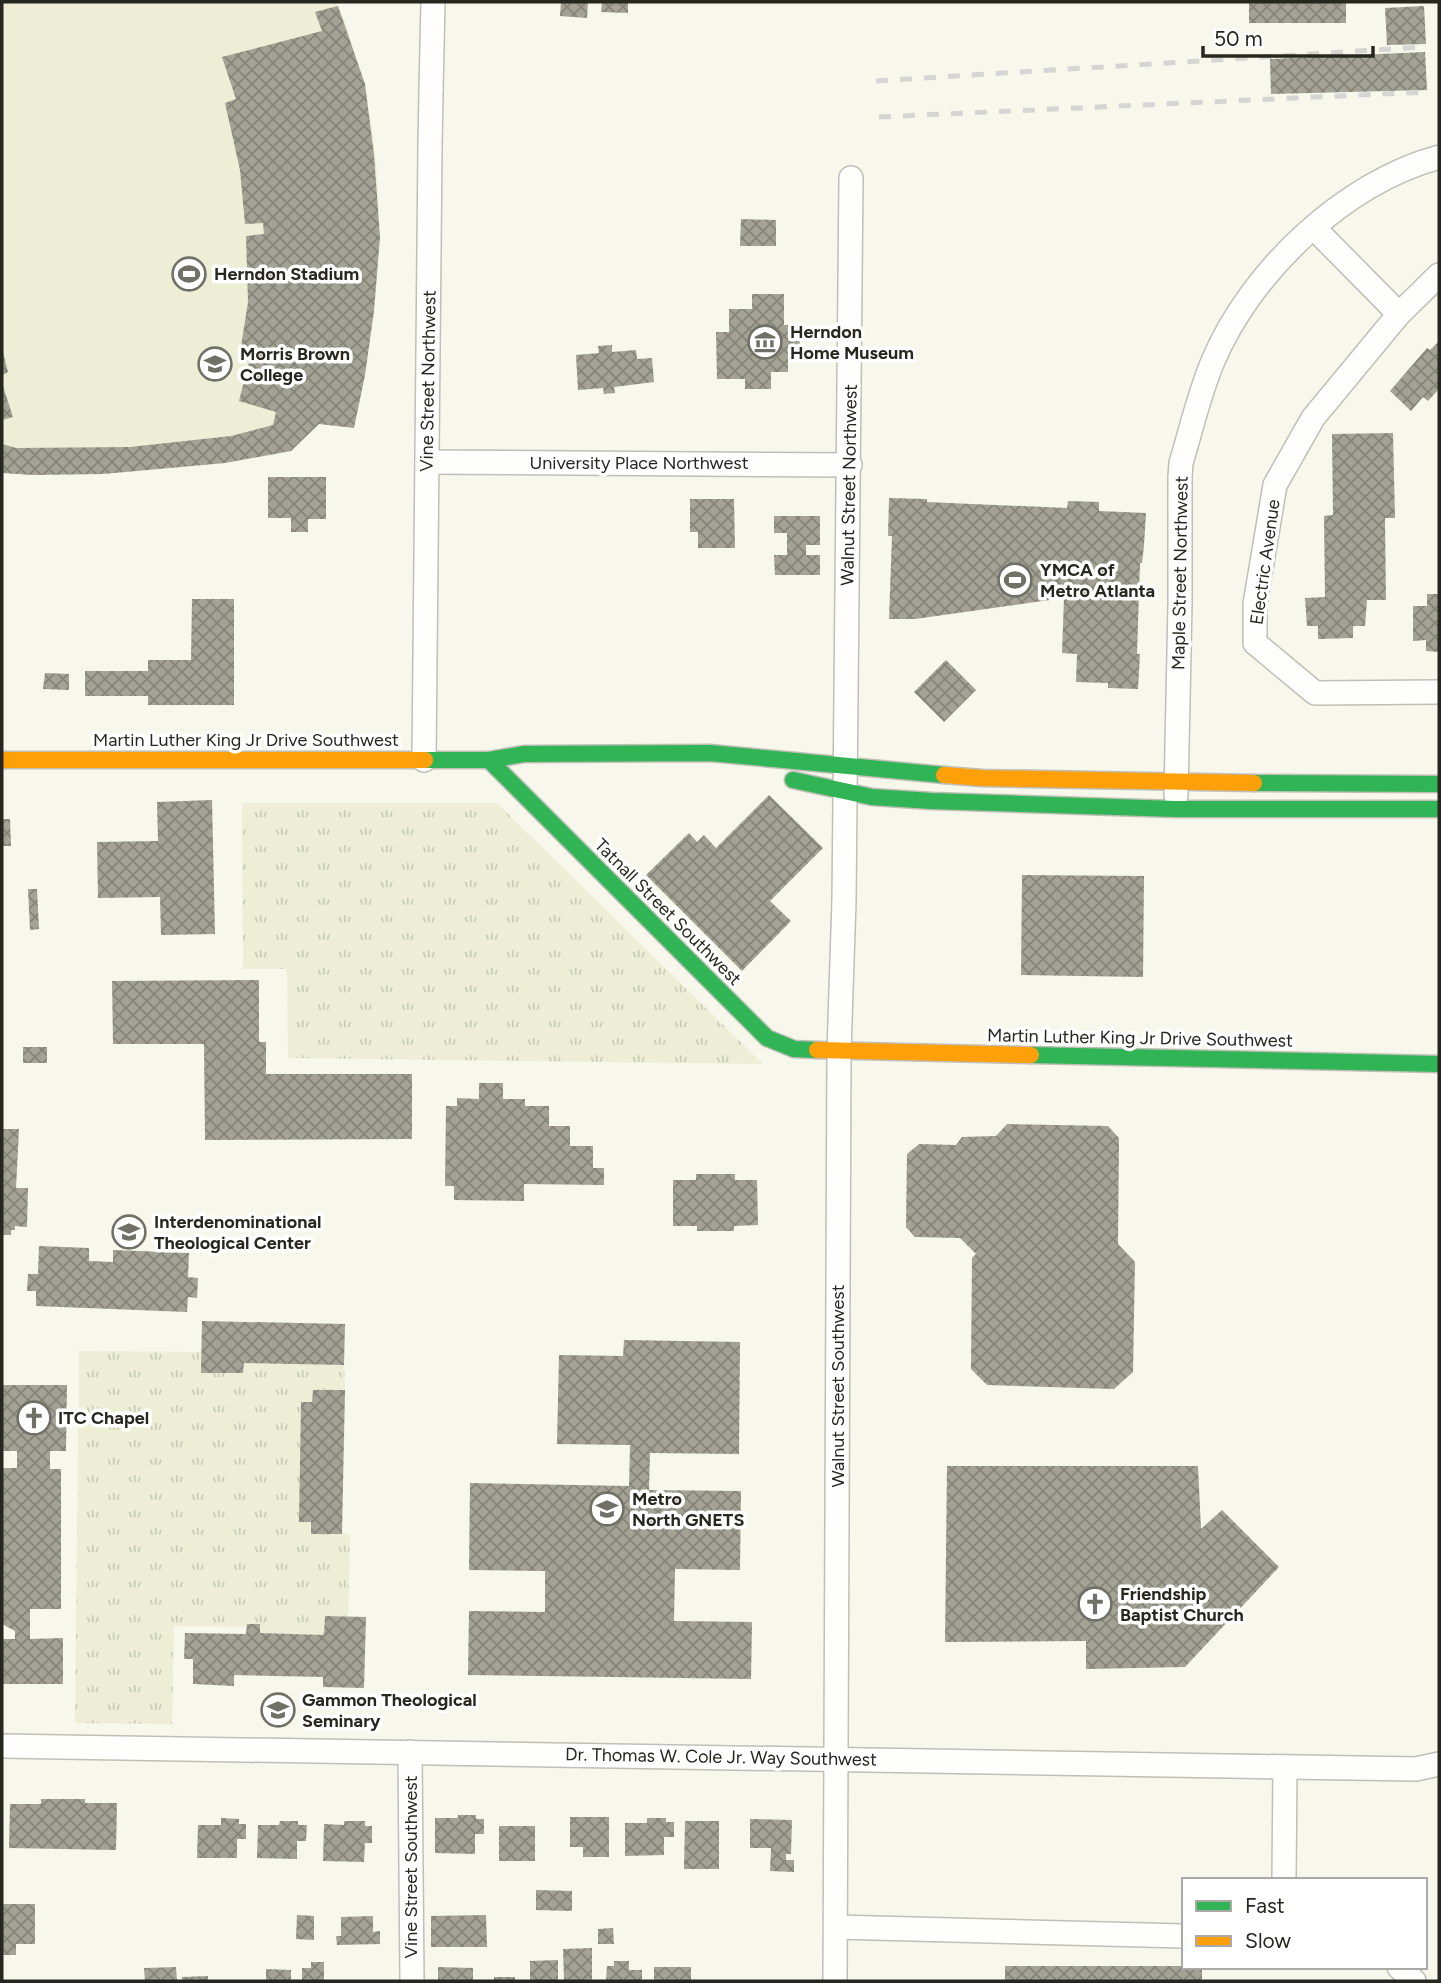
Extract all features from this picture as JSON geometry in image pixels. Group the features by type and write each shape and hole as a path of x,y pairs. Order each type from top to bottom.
{"street":[{"name":"Vine Street Northwest","path":"424,760 433,2"},
{"name":"Maple Street Northwest","path":"1175,809 1181,463 1213,362 1237,315 1264,277 1300,239 1336,209 1380,181 1439,157"},
{"name":"Walnut Street Northwest","path":"844,791 850,465 851,178"},
{"path":"1314,228 1399,314 1439,275"},
{"name":"Electric Avenue","path":"1399,314 1313,418 1275,485 1255,604 1255,643 1315,693 1439,692"},
{"name":"University Place Northwest","path":"428,462 850,465"},
{"path":"489,760 524,754 710,753 982,778 1176,783 1439,784"},
{"name":"Martin Luther King Jr Drive Southwest","path":"2,760 489,760"},
{"path":"489,760 530,770 654,769"},
{"name":"Tatnall Street Southwest","path":"489,760 767,1038 793,1049 839,1051"},
{"path":"721,770 774,776 872,797 932,801 1175,809 1439,810"},
{"name":"Walnut Street Southwest","path":"835,1981 839,1051 844,901 844,791"},
{"name":"Martin Luther King Jr Drive Southwest","path":"839,1051 1439,1064"},
{"name":"Dr. Thomas W. Cole Jr. Way Southwest","path":"2,1745 1416,1769 1439,1763"},
{"name":"Vine Street Southwest","path":"410,1752 412,1981"},
{"path":"1284,1878 1285,1766"},
{"path":"836,1927 1182,1936"},
{"path":"1401,1969 1414,1981"}],"green space":[{"name":"Herndon Stadium","path":"2,2 335,2 346,26 366,98 378,192 376,287 354,428 319,424 291,451 225,463 103,474 2,473"},
{"path":"242,803 497,803 763,1064 288,1058 287,969 243,969"},
{"path":"79,1351 201,1352 201,1373 243,1373 244,1363 344,1365 345,1390 313,1390 312,1402 301,1402 311,1533 350,1534 348,1616 325,1616 324,1635 260,1633 260,1624 247,1624 247,1627 174,1626 172,1724 75,1723"}],"building":[{"path":"561,2 588,2 587,18 560,16"},
{"path":"602,2 628,2 628,13 601,12"},
{"path":"1249,2 1346,2 1346,23 1249,23"},
{"path":"338,6 365,84 380,237 374,311 354,428 319,424 291,451 225,463 103,474 2,473 2,444 16,448 130,447 231,436 273,425 276,412 239,401 249,362 239,359 248,302 246,236 264,234 263,223 245,224 240,170 225,103 236,99 222,57 322,31 315,12"},
{"path":"1424,6 1426,44 1387,45 1385,8"},
{"path":"1425,52 1427,90 1271,94 1270,59"},
{"path":"741,219 776,220 776,246 740,246"},
{"path":"752,294 784,294 784,325 800,325 800,359 788,359 788,372 771,372 771,389 745,389 745,379 717,379 716,332 729,332 729,309 752,309"},
{"path":"1439,341 1439,389 1428,401 1423,397 1411,411 1390,391 1427,348 1430,350"},
{"path":"612,345 612,352 636,350 637,359 652,358 654,382 614,387 615,393 604,394 603,388 578,390 576,355 599,353 598,346"},
{"path":"2,348 8,372 2,375"},
{"path":"2,383 13,417 2,420"},
{"path":"1393,433 1395,518 1385,518 1386,600 1367,600 1365,626 1353,626 1353,638 1318,639 1318,626 1307,626 1305,598 1325,597 1324,516 1333,515 1332,434"},
{"path":"268,477 326,477 326,519 308,519 308,532 291,532 291,518 268,518"},
{"name":"YMCA of Metro Atlanta","path":"889,498 1067,508 1068,501 1099,502 1099,511 1146,513 1140,563 1138,689 1108,688 1108,683 1076,682 1077,654 1062,653 1064,598 915,619 889,619 892,536 888,536"},
{"path":"690,499 734,499 735,548 698,548 698,532 690,532"},
{"path":"774,516 820,516 820,545 806,545 806,555 820,555 820,575 775,575 774,555 787,555 787,533 774,533"},
{"path":"1427,594 1439,594 1439,652 1426,651 1426,640 1413,641 1413,606 1427,606"},
{"path":"192,599 234,599 234,705 148,705 148,696 85,696 85,671 148,671 148,660 191,660"},
{"path":"946,660 976,690 944,722 914,692"},
{"path":"45,673 69,674 69,690 43,689"},
{"path":"769,795 823,848 770,901 791,921 742,971 646,875 689,833 697,842 704,835 716,848"},
{"path":"212,800 215,934 161,935 160,897 98,898 97,842 158,841 157,802"},
{"path":"2,819 10,819 11,846 2,846"},
{"path":"1022,875 1144,876 1143,977 1021,975"},
{"path":"28,889 37,889 39,929 30,930"},
{"path":"259,980 259,1042 266,1042 266,1074 412,1074 412,1139 205,1140 204,1044 113,1044 112,981"},
{"path":"23,1047 47,1047 47,1063 23,1063"},
{"path":"479,1083 503,1083 503,1099 525,1099 525,1106 549,1106 549,1126 570,1126 570,1146 593,1146 593,1168 604,1168 604,1185 524,1184 524,1201 454,1200 454,1186 445,1186 446,1106 457,1106 457,1098 479,1099"},
{"path":"1007,1124 1108,1126 1119,1138 1118,1244 1135,1262 1133,1372 1114,1389 987,1385 971,1369 972,1258 976,1254 960,1238 915,1237 906,1227 907,1154 919,1144 956,1145 962,1137 996,1136"},
{"path":"2,1129 19,1129 16,1188 28,1188 27,1227 15,1226 11,1235 2,1235"},
{"path":"696,1174 735,1174 735,1180 757,1180 758,1225 734,1226 734,1231 697,1231 697,1226 673,1226 673,1180 696,1180"},
{"path":"39,1246 89,1248 89,1261 113,1262 113,1250 189,1253 188,1277 198,1278 197,1298 188,1297 187,1312 36,1306 36,1291 27,1291 28,1274 38,1274"},
{"path":"202,1321 345,1324 344,1365 244,1363 243,1373 201,1373"},
{"name":"Metro North GNETS","path":"624,1340 740,1342 739,1454 650,1453 649,1490 741,1491 740,1570 675,1569 674,1621 752,1622 751,1679 468,1675 469,1611 545,1612 545,1571 469,1570 470,1483 629,1486 630,1445 557,1444 559,1355 623,1356"},
{"path":"2,1385 67,1385 66,1451 50,1451 50,1469 61,1469 61,1609 30,1609 30,1639 63,1638 63,1684 2,1684 2,1639 15,1639 15,1631 2,1624 2,1468 17,1468 17,1451 2,1451"},
{"path":"313,1390 345,1390 342,1534 311,1534 311,1522 299,1522 301,1402 312,1402"},
{"name":"Friendship Baptist Church","path":"947,1466 1198,1466 1201,1529 1222,1510 1279,1567 1185,1667 1086,1669 1086,1641 945,1642"},
{"name":"Gammon Theological Seminary","path":"325,1616 366,1617 364,1688 323,1687 323,1677 234,1675 234,1686 193,1684 193,1659 184,1659 185,1633 246,1634 247,1624 260,1624 260,1633 324,1635"},
{"path":"41,1799 85,1799 85,1803 117,1803 116,1850 9,1848 10,1804 41,1804"},
{"path":"458,1815 476,1815 476,1819 484,1819 484,1834 475,1834 475,1854 435,1853 435,1818 458,1818"},
{"path":"570,1817 609,1817 609,1857 583,1857 583,1847 570,1847"},
{"path":"221,1818 239,1819 239,1824 246,1824 246,1839 237,1839 237,1858 197,1858 198,1825 221,1825"},
{"path":"647,1818 666,1818 666,1822 674,1822 674,1837 664,1837 664,1855 625,1856 625,1823 647,1823"},
{"path":"750,1819 792,1820 791,1854 786,1854 786,1860 794,1860 794,1872 770,1871 771,1848 750,1848"},
{"path":"280,1821 298,1821 298,1825 307,1825 306,1841 297,1841 297,1859 257,1858 258,1825 279,1825"},
{"path":"344,1821 365,1821 365,1826 372,1826 372,1843 365,1843 364,1862 323,1861 324,1824 344,1825"},
{"path":"685,1821 719,1821 719,1869 684,1869"},
{"path":"499,1826 535,1826 535,1861 499,1861"},
{"path":"536,1890 572,1891 572,1911 536,1910"},
{"path":"2,1904 35,1904 35,1944 16,1944 16,1955 2,1955"},
{"path":"297,1915 314,1916 314,1940 296,1939"},
{"path":"486,1915 487,1947 431,1947 431,1916"},
{"path":"373,1916 373,1932 380,1931 380,1944 337,1945 336,1936 341,1936 341,1917"},
{"path":"613,1928 614,1944 598,1944 598,1929"},
{"path":"592,1948 592,1981 564,1981 563,1949"},
{"path":"558,1960 558,1981 530,1981 530,1961"},
{"path":"614,1961 629,1961 629,1970 642,1970 642,1981 606,1981 607,1966 614,1966"},
{"path":"311,1962 324,1962 324,1981 302,1981 302,1968 311,1968"},
{"path":"1005,1966 1182,1966 1182,1969 1202,1969 1202,1981 1005,1981"},
{"path":"176,1967 177,1981 145,1981 144,1968"},
{"path":"438,1967 473,1968 473,1981 438,1981"},
{"path":"654,1967 691,1967 691,1981 654,1981"},
{"path":"266,1969 291,1970 291,1981 266,1981"},
{"path":"208,1976 208,1981 182,1981 182,1977"},
{"path":"494,1977 515,1977 515,1981 494,1981"}],"railway":[{"path":"876,81 1424,47"},
{"path":"879,117 1427,92"}],"traffic: fast":[{"path":"425,760 489,760 524,754 710,753 944,775"},
{"path":"489,760 767,1038 794,1049 817,1050"},
{"path":"793,780 872,797 932,801 1175,809 1439,809"},
{"path":"1254,783 1439,784"},
{"path":"1031,1055 1439,1064"}],"traffic: slow":[{"path":"2,760 425,760"},
{"path":"944,775 1254,783"},
{"path":"817,1050 1031,1055"}],"place":[{"name":"Herndon Stadium","path":"189,274"},
{"name":"Herndon Home Museum","path":"765,342"},
{"name":"Morris Brown College","path":"215,364"},
{"name":"YMCA of Metro Atlanta","path":"1015,580"},
{"name":"Interdenominational Theological Center","path":"129,1232"},
{"name":"ITC Chapel","path":"34,1418"},
{"name":"Metro North GNETS","path":"607,1509"},
{"name":"Friendship Baptist Church","path":"1095,1604"},
{"name":"Gammon Theological Seminary","path":"278,1710"}]}
